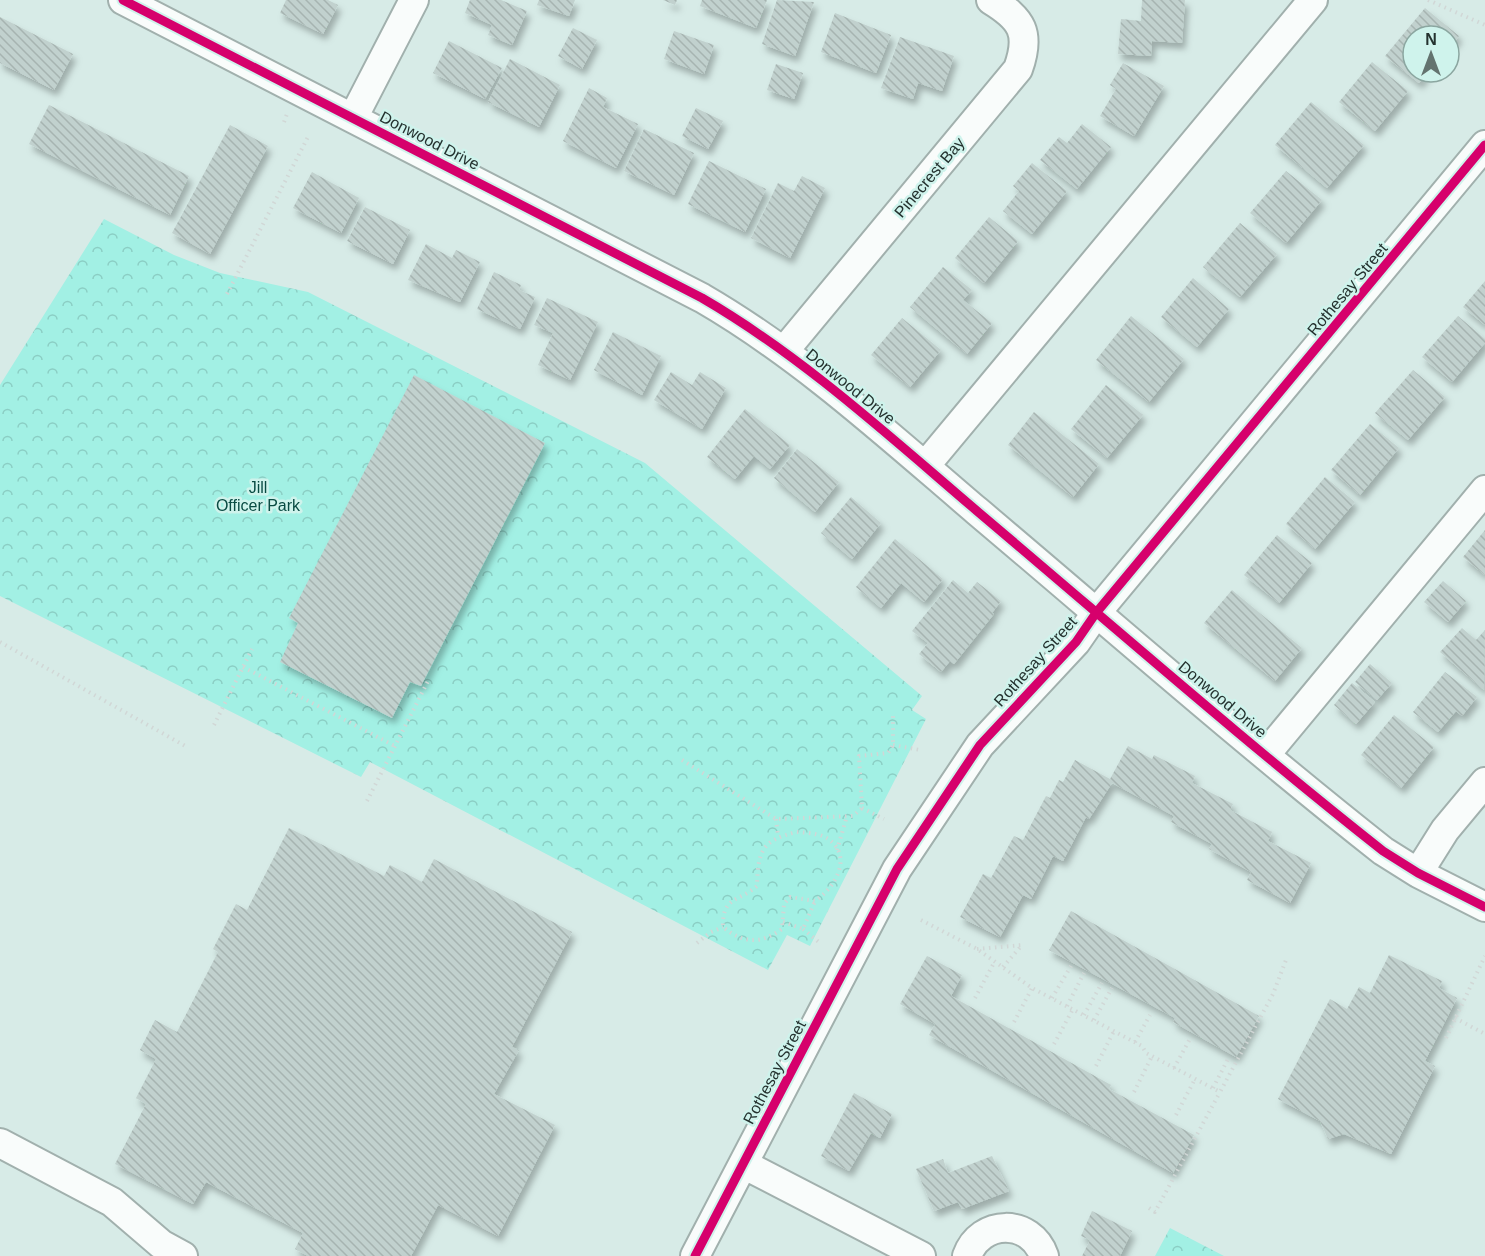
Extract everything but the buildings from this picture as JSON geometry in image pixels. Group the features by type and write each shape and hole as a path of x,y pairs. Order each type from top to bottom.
{"street":[{"name":"Donwood Drive","path":"123,0 702,298 746,324 784,351 925,466 1096,613 1383,851 1418,873 1485,907"},
{"path":"353,118 414,0"},
{"name":"Pinecrest Bay","path":"784,351 1018,69 1026,49 1023,29 1010,12 991,0"},
{"path":"925,466 1313,0"},
{"name":"Rothesay Street","path":"695,1256 902,860 980,745 1076,642 1096,613 1485,145"},
{"path":"1266,754 1485,490"},
{"path":"1418,873 1445,830 1485,782"},
{"path":"0,1143 112,1203 160,1244 183,1256"},
{"path":"743,1164 921,1256"},
{"path":"968,1256 974,1242 984,1233 996,1228 1010,1227 1023,1230 1033,1238 1044,1256"}],"path":[{"path":"1428,0 1485,25"},
{"path":"227,294 309,135"},
{"path":"0,642 187,747"},
{"path":"214,725 252,649"},
{"path":"243,667 395,746"},
{"path":"367,801 428,681"},
{"path":"862,808 859,756 888,753 893,745 893,714"},
{"path":"893,745 920,750"},
{"path":"682,759 776,819 852,816 862,808"},
{"path":"862,808 884,819"},
{"path":"837,850 847,816"},
{"path":"776,819 778,836"},
{"path":"723,927 723,914 732,899 749,893 757,886 758,858 765,847 778,836 797,832 815,833 832,842 840,855 838,876 826,894 815,901 803,929"},
{"path":"723,927 733,935 751,942 770,938 782,929 784,904 790,897 815,901"},
{"path":"921,920 976,949 1032,988 1135,1042 1152,1056 1220,1092"},
{"path":"783,922 803,929 820,943"},
{"path":"698,943 711,932 723,927"},
{"path":"976,949 1023,945 1003,967"},
{"path":"1446,1038 1485,956"},
{"path":"1149,1208 1155,1212 1273,994 1286,960"},
{"path":"975,998 995,961"},
{"path":"1052,998 1071,966"},
{"path":"1067,1006 1084,973"},
{"path":"1084,1015 1102,983"},
{"path":"1014,1023 1032,988"},
{"path":"1094,1020 1112,988"},
{"path":"1054,1044 1073,1009"},
{"path":"1135,1042 1150,1015"},
{"path":"1455,1018 1485,1034"},
{"path":"1096,1066 1114,1031"},
{"path":"1174,1068 1191,1037"},
{"path":"1134,1092 1152,1056"},
{"path":"1213,1088 1228,1059"},
{"path":"1176,1115 1195,1079"}],"green space":[{"name":"Jill Officer Park","path":"104,219 174,255 220,273 308,292 645,463 922,696 912,710 926,719 810,946 787,935 768,970 370,762 361,777 0,596 0,385"},
{"path":"1170,1228 1224,1256 1155,1256"}],"cycle path":[{"path":"123,0 702,298 739,321 775,345 844,398 1229,726 1383,851 1418,873 1485,907"},
{"path":"695,1256 897,869 980,745 1076,642 1096,613 1485,145"}]}
